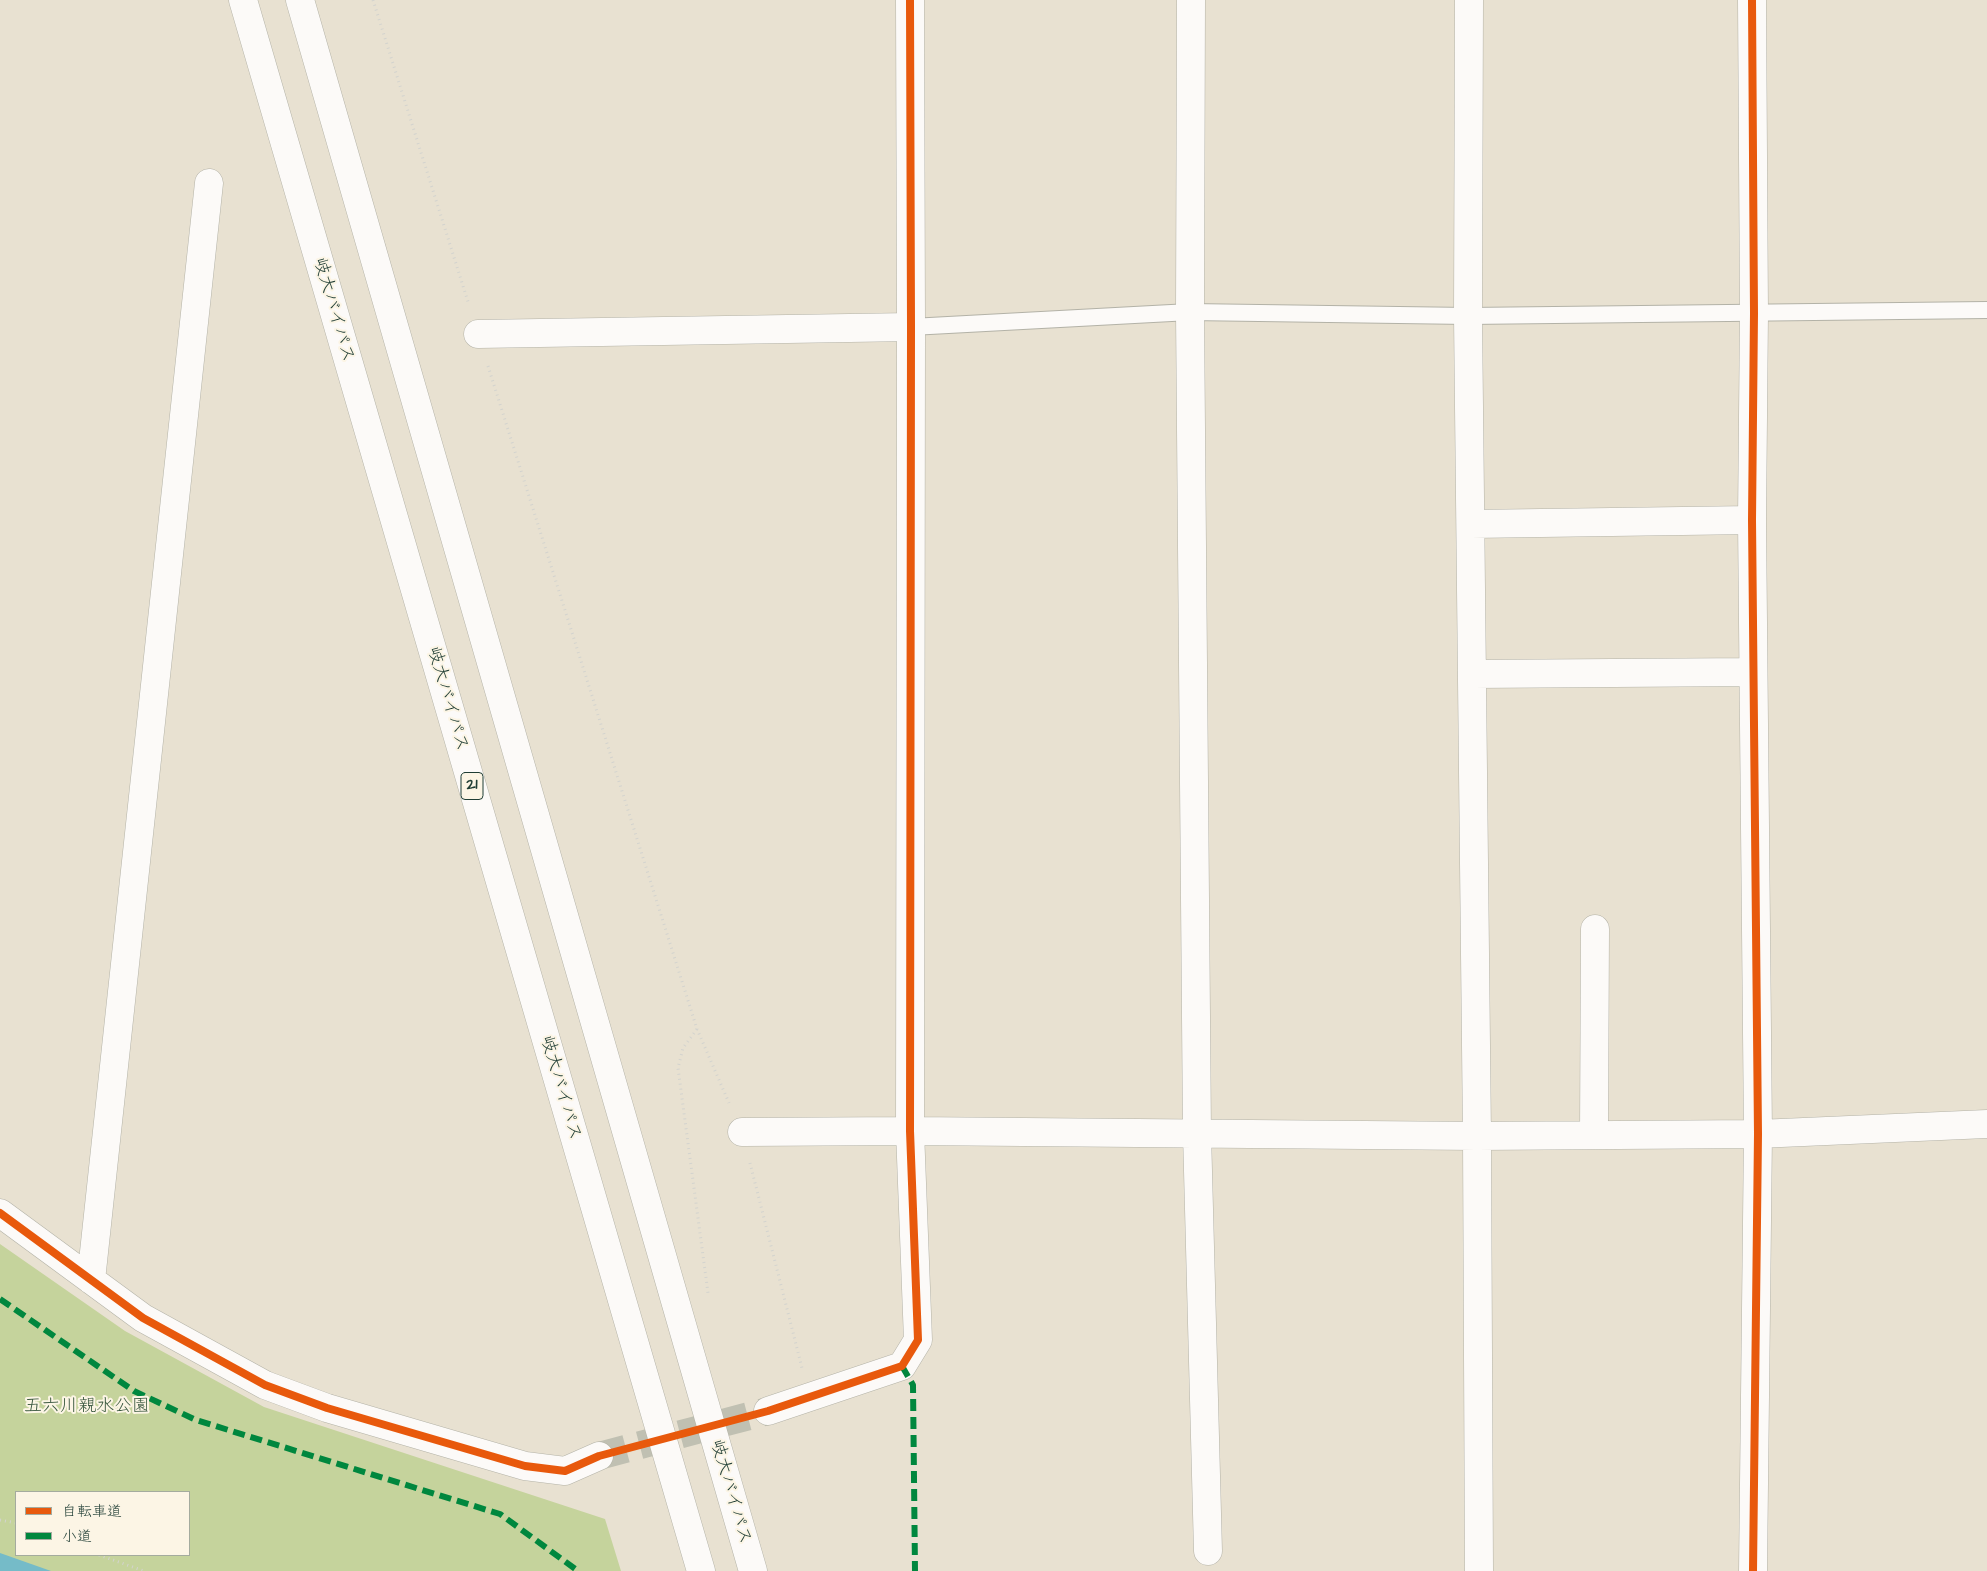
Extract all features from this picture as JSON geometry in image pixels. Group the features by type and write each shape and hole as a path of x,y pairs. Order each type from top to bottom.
{"main road":[{"name":"岐大バイパス","path":"243,0 701,1571"},
{"name":"岐大バイパス","path":"300,0 753,1571"},
{"path":"768,1411 902,1366 918,1340 910,1131 910,0"},
{"path":"1191,0 1190,312 1197,1134 1208,1551"},
{"path":"1469,0 1468,316 1473,674 1479,1571"},
{"path":"1752,0 1754,314 1752,520 1758,1134 1753,1571"},
{"path":"91,1280 208,182"},
{"path":"478,334 911,327"},
{"path":"1471,524 1752,520"},
{"path":"1473,674 1753,672"},
{"path":"1594,1135 1595,929"},
{"path":"742,1132 910,1131 1477,1136 1758,1134 1987,1124"},
{"path":"0,1213 143,1318 265,1385 328,1408 525,1466 565,1470 599,1456"}],"lane":[{"path":"911,327 1190,312 1468,316 1987,310"}],"path":[{"path":"374,0 697,1029 742,1132 809,1398"},
{"path":"697,1029 683,1048 678,1068 709,1300"},
{"path":"0,1520 15,1523"},
{"path":"102,1556 144,1571"}],"green space":[{"name":"五六川親水公園","path":"0,1244 125,1331 264,1407 605,1519 621,1571 0,1571"}],"water":[{"path":"0,1553 51,1571 0,1571"}],"tunnel":[{"path":"599,1456 768,1411"}],"marked path":[{"path":"0,1299 134,1391 196,1420 500,1514 578,1571"},
{"path":"902,1366 913,1385 915,1571"}],"cycle path":[{"path":"0,1213 143,1318 265,1385 327,1408 525,1466 565,1471 599,1456 768,1411 902,1366 918,1340 910,1131 910,0"},
{"path":"1752,0 1754,313 1752,520 1758,1134 1753,1571"}]}
